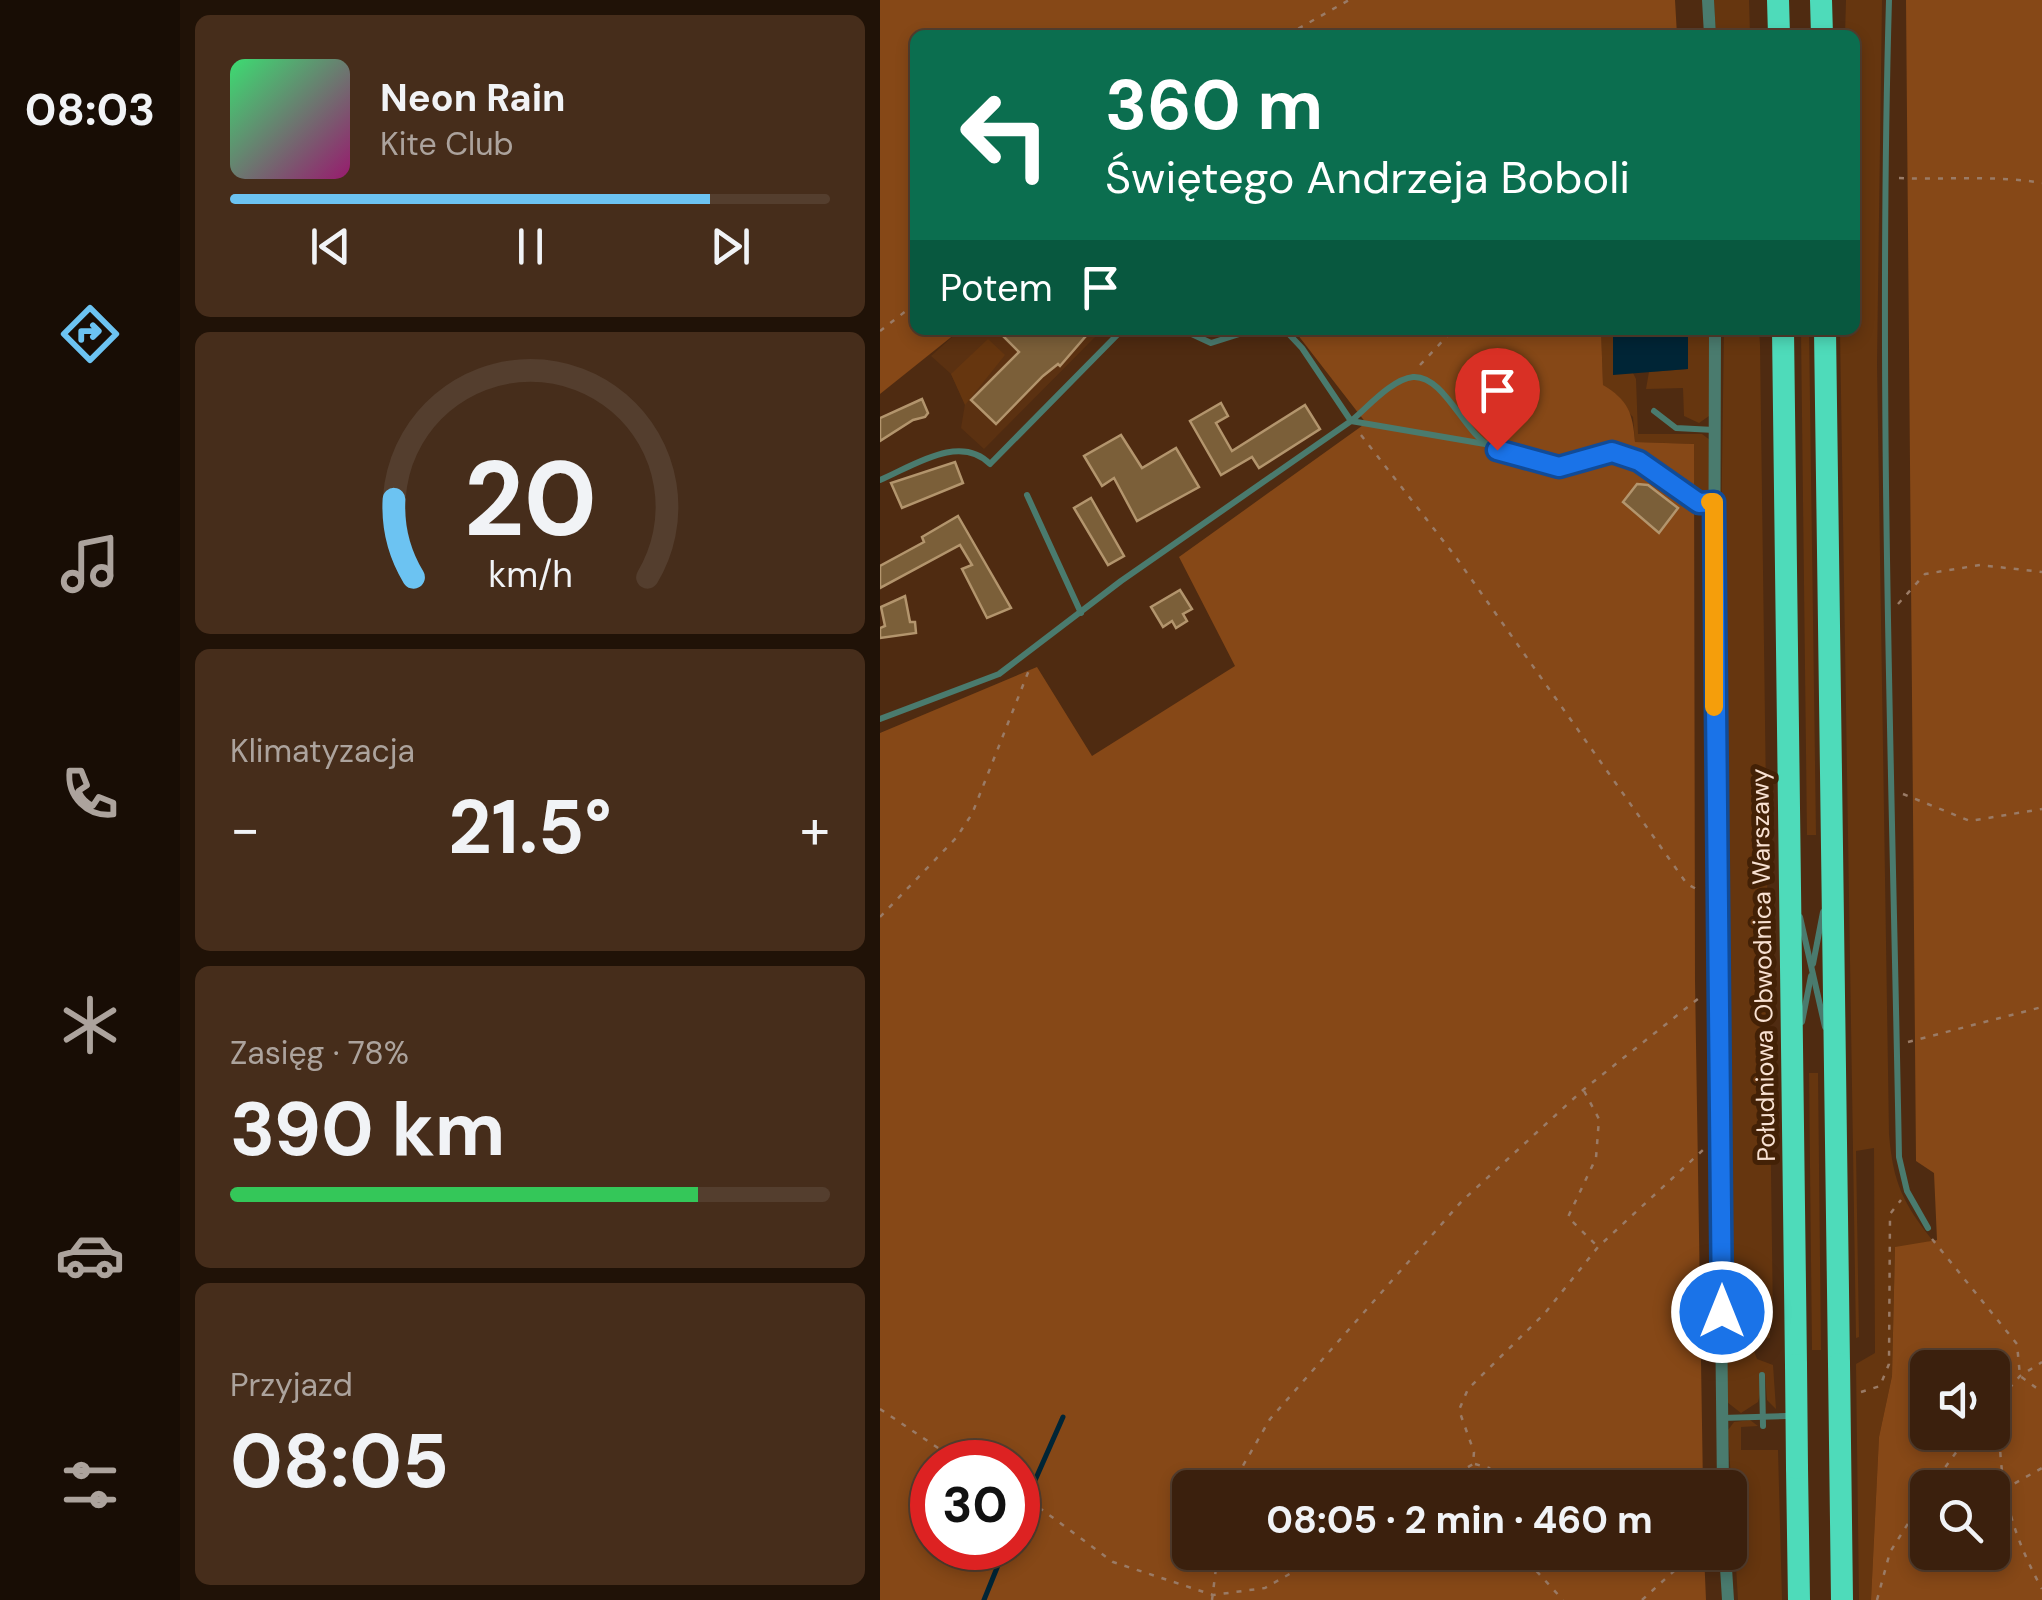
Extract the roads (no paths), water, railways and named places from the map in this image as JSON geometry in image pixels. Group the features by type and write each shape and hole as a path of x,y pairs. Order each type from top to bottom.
{"highway":[{"path":"1778,0 1779,30"},
{"path":"1821,0 1822,30"},
{"name":"Południowa Obwodnica Warszawy","path":"1782,335 1799,1600"},
{"path":"1826,335 1842,1600"}],"street":[{"path":"1708,0 1710,30"},
{"path":"1715,335 1723,1470"},
{"path":"1727,1570 1728,1600"}],"lane":[{"path":"1889,0 1884,178 1887,617 1898,1158 1908,1190 1928,1228"},
{"path":"880,480 952,450 973,452 990,464 1117,335"},
{"path":"1194,335 1211,343 1236,335"},
{"path":"1290,335 1351,421 1485,444 1559,467 1603,452 1626,455 1699,503 1714,502"},
{"path":"880,720 999,674 1409,377 1438,388 1485,444"},
{"path":"1654,411 1676,428 1716,430"},
{"path":"1027,495 1081,613"},
{"path":"1792,1071 1832,866"},
{"path":"1789,868 1835,1072"},
{"path":"1762,1375 1763,1422"},
{"path":"1722,1418 1763,1422 1786,1416"}],"water":[{"path":"1613,335 1688,335 1688,369 1613,375"}],"waterway":[{"path":"1040,1469 1063,1417"},
{"path":"984,1600 996,1570"}]}
